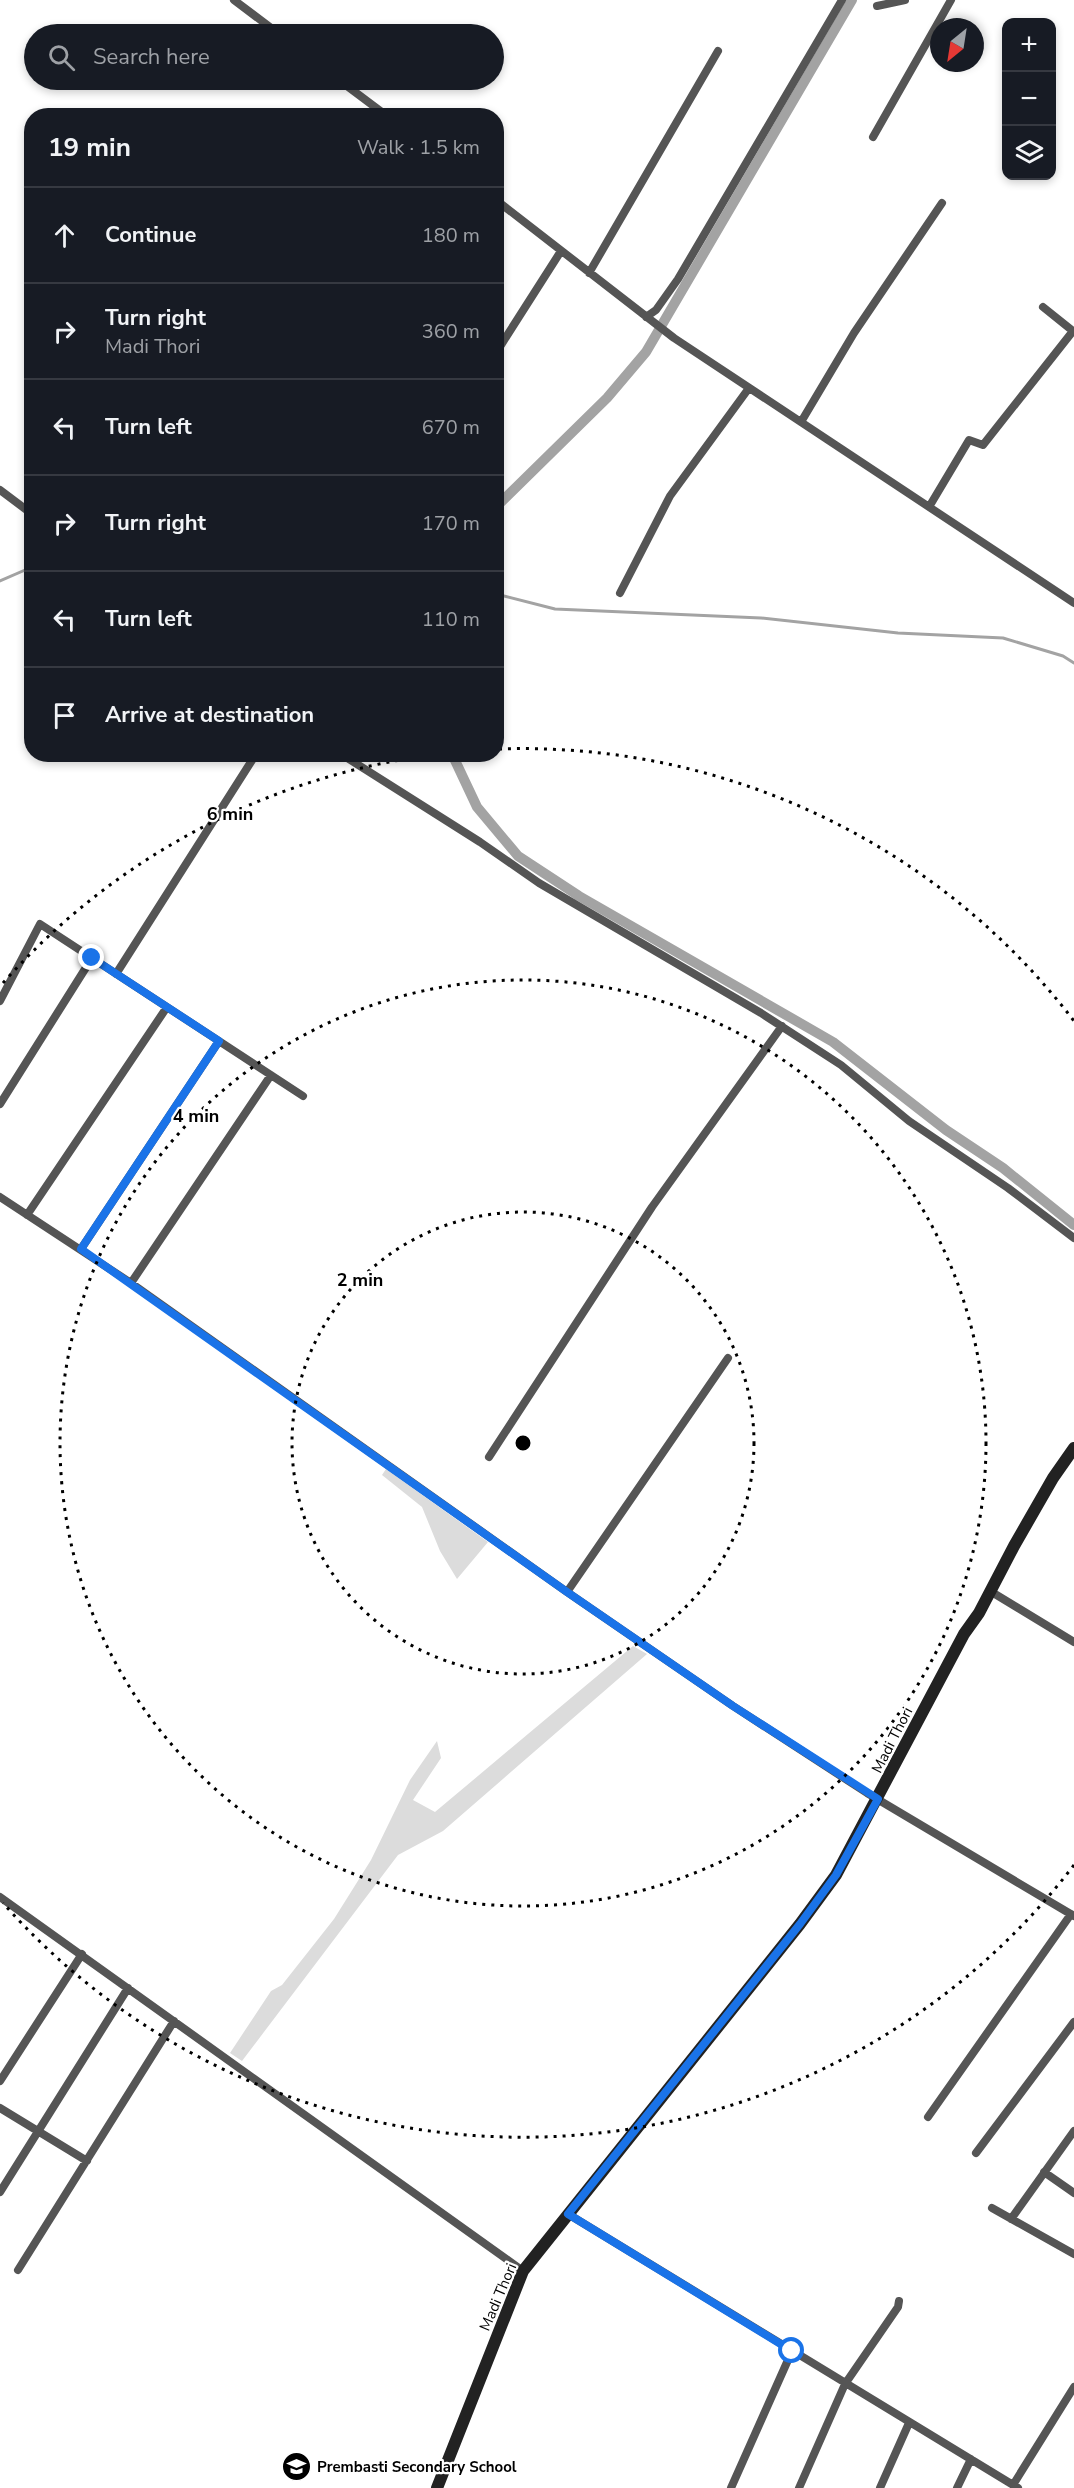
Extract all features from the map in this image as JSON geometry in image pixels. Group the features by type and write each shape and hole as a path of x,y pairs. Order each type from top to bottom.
{"main road":[{"name":"Madi Thori","path":"436,2488 524,2271 800,1924 836,1875 964,1634 1053,1478 1074,1448"}],"street":[{"path":"234,0 266,24"},
{"path":"648,318 678,279 842,0"},
{"path":"877,6 905,0"},
{"path":"873,136 951,0"},
{"path":"589,273 718,51"},
{"path":"352,90 376,108"},
{"path":"801,422 854,333 942,203"},
{"path":"504,206 674,338 1074,603"},
{"path":"504,340 561,251"},
{"path":"929,507 969,440 983,445 1074,331 1043,307"},
{"path":"620,593 670,496 749,387"},
{"path":"0,490 24,508"},
{"path":"116,974 251,762"},
{"path":"354,762 480,842 539,883 782,1026 841,1065 909,1121 1008,1188 1074,1238"},
{"path":"0,1001 40,924 303,1096"},
{"path":"0,1104 92,958"},
{"path":"27,1215 167,1007"},
{"path":"489,1457 652,1207 782,1026"},
{"path":"81,1249 219,1041"},
{"path":"131,1282 271,1075"},
{"path":"0,1197 131,1282 567,1592 733,1706 878,1799 1073,1915 928,2117"},
{"path":"567,1592 728,1358"},
{"path":"990,1591 1074,1642"},
{"path":"0,1897 524,2271"},
{"path":"0,2080 82,1954"},
{"path":"0,2192 128,1988"},
{"path":"18,2270 174,2021"},
{"path":"976,2153 1074,2022"},
{"path":"0,2108 87,2161"},
{"path":"1011,2219 1074,2131"},
{"path":"1044,2172 1074,2193"},
{"path":"992,2208 1074,2254"},
{"path":"568,2214 1016,2487 1074,2386"},
{"path":"799,2488 845,2384 899,2301"},
{"path":"731,2488 792,2351"},
{"path":"880,2488 909,2423"},
{"path":"957,2488 971,2459"}],"shaded area":[{"path":"386,1469 488,1542 457,1579 440,1551 422,1507 382,1475"},
{"path":"633,1646 647,1654 443,1831 398,1855 242,2061 230,2053 271,1991 282,1985 334,1919 371,1860 410,1780 437,1741 441,1758 413,1800 435,1812"}],"waterway":[{"path":"504,499 607,398 646,352 852,0"},
{"path":"0,581 24,570"},
{"path":"504,596 555,609 761,618 898,633 1003,638 1063,656 1074,663"},
{"path":"456,762 477,807 518,856 579,896 833,1042 946,1130 1003,1168 1074,1225"}],"place":[{"name":"Prembasti Secondary School","path":"296,2467"}],"route":[{"path":"92,958 219,1041 81,1249 131,1282 567,1592 733,1706 878,1799 836,1875 800,1924 568,2214 792,2351"}]}
